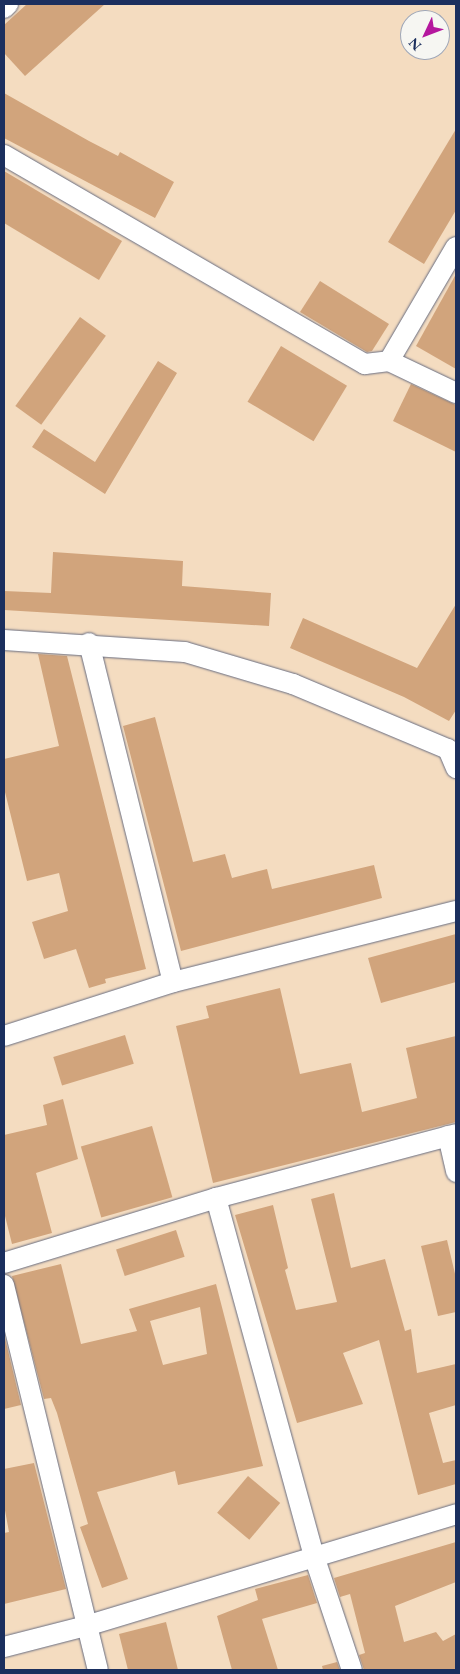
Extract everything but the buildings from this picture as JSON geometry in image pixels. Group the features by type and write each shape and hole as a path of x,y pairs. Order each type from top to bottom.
{"street":[{"path":"4,8 8,4"},
{"path":"4,155 365,364 389,361 456,393"},
{"path":"389,361 456,247"},
{"path":"4,640 89,643 194,655 293,684 452,742 456,768"},
{"path":"89,643 173,982"},
{"path":"4,1036 173,982 456,911"},
{"path":"4,1263 216,1198 452,1135 456,1172"},
{"path":"216,1198 314,1556 352,1670"},
{"path":"4,1285 98,1670"},
{"path":"4,1646 86,1626 456,1514"}]}
